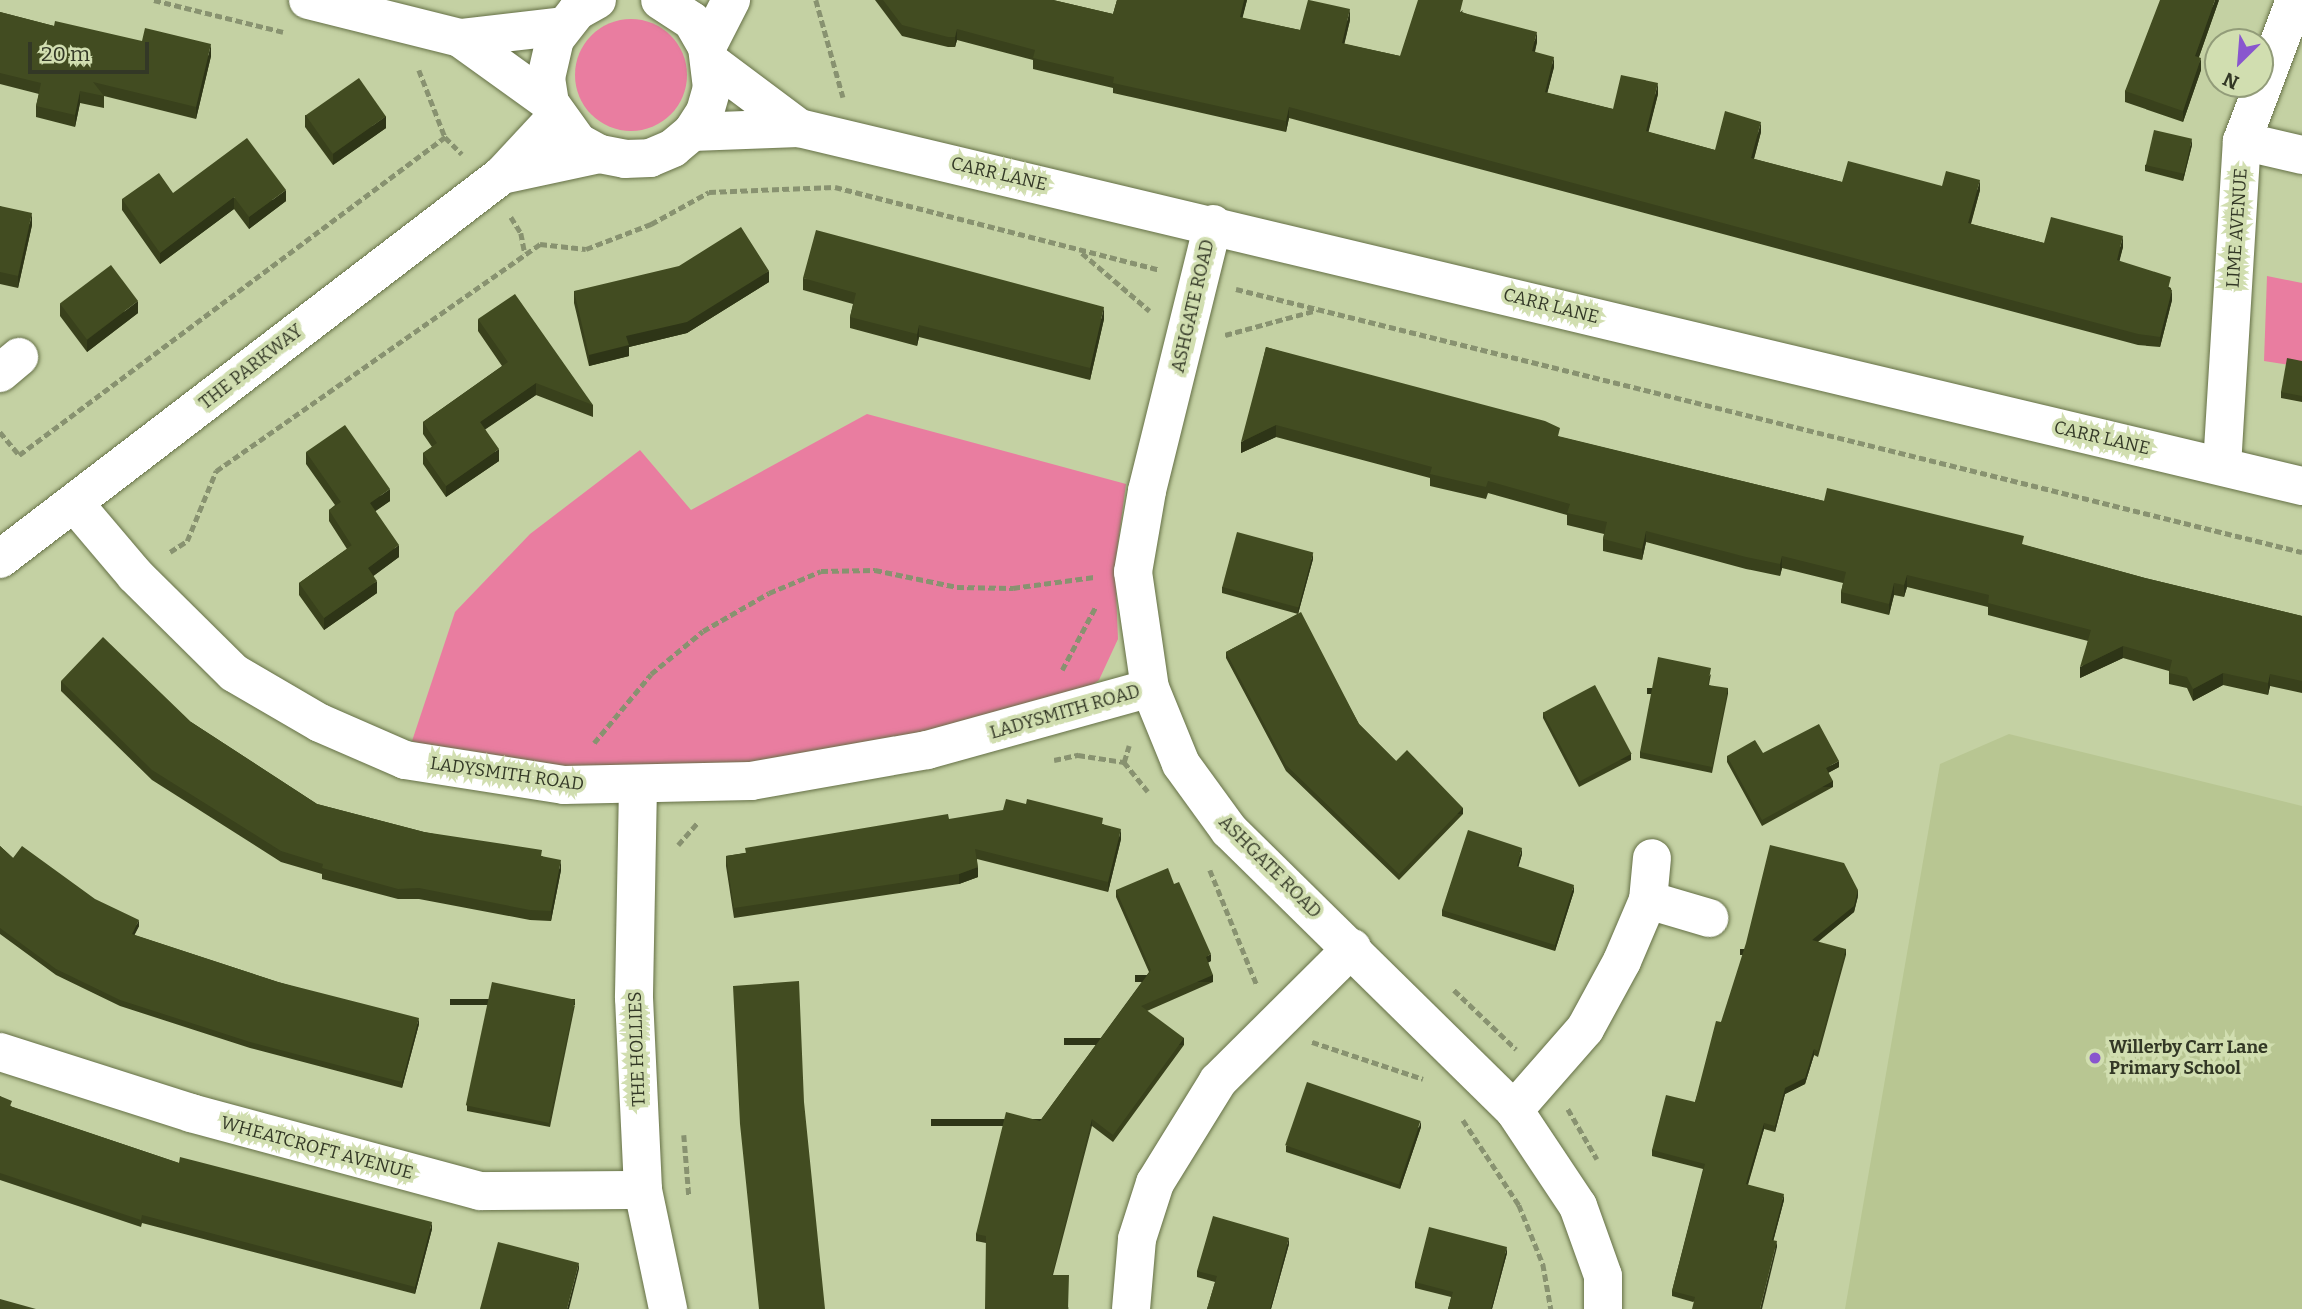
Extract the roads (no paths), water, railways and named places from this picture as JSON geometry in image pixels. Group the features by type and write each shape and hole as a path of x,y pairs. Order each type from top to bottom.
{"street":[{"path":"308,0 460,38 553,110 578,142 600,155 650,158 673,148 692,132 705,112 712,88 710,55 731,0"},
{"name":"CARR LANE","path":"660,0 692,21 710,55 799,128"},
{"name":"LIME AVENUE","path":"2222,466 2242,141 2295,0"},
{"path":"460,38 579,9"},
{"path":"553,110 546,78 549,53 579,9"},
{"name":"THE PARKWAY","path":"0,558 493,183 553,110"},
{"name":"CARR LANE","path":"692,132 799,128 2302,486"},
{"path":"2242,141 2302,155"},
{"name":"THE PARKWAY","path":"493,183 600,155"},
{"name":"ASHGATE ROAD","path":"1213,225 1147,491 1133,572 1150,688 1181,764 1229,830 1514,1110 1578,1206 1603,1276 1603,1309"},
{"name":"LADYSMITH ROAD","path":"74,503 135,575 234,673 320,723 405,760 564,785 638,786 751,781 927,750 1150,688"},
{"name":"THE HOLLIES","path":"638,786 634,998 643,1190 668,1309"},
{"path":"1514,1110 1585,1029 1622,961 1647,900 1652,858"},
{"path":"1647,900 1709,918"},
{"path":"1131,1309 1137,1239 1155,1183 1218,1081 1352,948"},
{"name":"WHEATCROFT AVENUE","path":"0,1052 191,1113 480,1191 643,1190"}],"place":[{"name":"Willerby Carr Lane Primary School","path":"2095,1058"}]}
